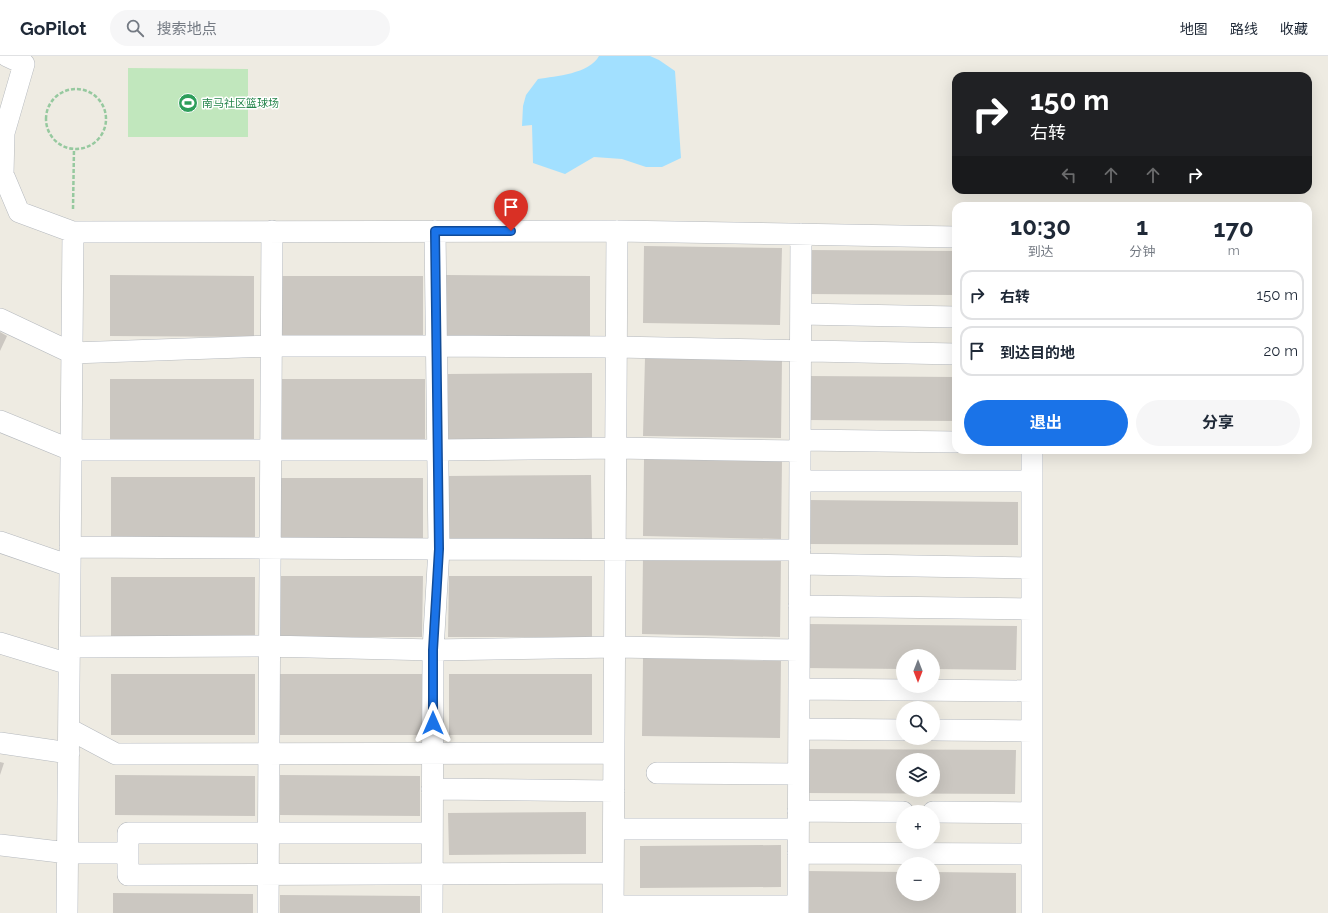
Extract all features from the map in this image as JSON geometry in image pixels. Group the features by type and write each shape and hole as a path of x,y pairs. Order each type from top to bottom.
{"street":[{"path":"7,56 24,64 4,133 3,174 19,212"},
{"path":"0,203 19,212 73,232 617,231 952,237"},
{"path":"268,913 272,231"},
{"path":"432,913 433,650 439,549 435,231"},
{"path":"617,231 613,909 798,910 801,234"},
{"path":"67,913 73,232"},
{"path":"801,314 952,317"},
{"path":"0,319 72,353 271,346 437,346 617,347 800,352 952,354"},
{"path":"3,425 71,450 438,450 800,446 952,442"},
{"path":"1032,454 1032,913"},
{"path":"800,481 1032,481"},
{"path":"0,542 70,556 270,549 615,549 1032,568"},
{"path":"799,606 1032,609"},
{"path":"0,643 69,655 269,646 433,650 614,647 799,650"},
{"path":"799,689 1032,691"},
{"path":"69,729 116,754 614,753"},
{"path":"799,729 896,730"},
{"path":"940,730 1032,731"},
{"path":"0,743 69,753"},
{"path":"657,773 798,774"},
{"path":"432,789 614,791"},
{"path":"940,812 1032,813"},
{"path":"614,829 798,820 896,813"},
{"path":"432,833 128,833 128,875 613,873"},
{"path":"0,845 68,853 128,853"},
{"path":"798,853 1032,854"}],"path":[{"path":"76,89 86,91 98,99 105,111 106,120 104,130 100,138 92,145 74,149 64,147 50,134 46,124 46,114 50,104 57,96 66,91 76,89"},
{"path":"73,232 74,149"}],"green space":[{"name":"南马社区篮球场","path":"128,68 248,69 248,137 128,137"}],"water":[{"path":"599,56 650,56 659,60 675,71 681,158 662,167 646,167 622,159 594,157 565,174 533,163 532,125 522,126 523,106 526,95 538,79 572,73 588,67"}],"building":[{"path":"644,246 782,248 780,325 643,323"},
{"path":"808,250 952,251 952,295 808,294"},
{"path":"110,275 254,276 254,337 110,336"},
{"path":"446,275 590,276 590,337 446,336"},
{"path":"280,276 423,276 423,337 279,337"},
{"path":"0,332 7,336 0,351"},
{"path":"645,358 782,360 781,438 643,436"},
{"path":"592,373 592,442 448,442 448,374"},
{"path":"808,376 952,377 952,421 807,420"},
{"path":"110,379 254,379 254,440 110,440"},
{"path":"281,379 425,379 425,441 281,440"},
{"path":"644,459 782,461 781,539 643,536"},
{"path":"591,475 592,539 448,539 448,476"},
{"path":"111,477 255,477 255,539 111,538"},
{"path":"279,478 423,478 423,539 279,539"},
{"path":"808,500 1018,502 1018,545 808,544"},
{"path":"643,557 781,559 780,637 642,634"},
{"path":"279,576 423,576 422,637 279,637"},
{"path":"449,576 592,576 592,637 448,637"},
{"path":"111,577 255,577 255,638 111,638"},
{"path":"807,624 1017,626 1016,670 940,669 940,649 896,649 896,669 806,668"},
{"path":"643,658 781,661 780,738 642,736"},
{"path":"111,674 255,674 255,735 111,735"},
{"path":"280,674 424,674 424,735 280,735"},
{"path":"449,674 592,674 592,735 449,735"},
{"path":"806,749 1016,750 1015,794 940,794 940,753 896,753 896,793 805,793"},
{"path":"0,762 4,763 0,775"},
{"path":"115,775 255,776 255,816 115,815"},
{"path":"280,775 420,776 420,816 280,815"},
{"path":"586,812 586,854 449,855 448,813"},
{"path":"781,845 781,887 640,888 640,846"},
{"path":"806,871 896,872 896,901 940,901 940,872 1016,873 1016,913 805,913"},
{"path":"113,893 253,894 253,913 113,913"},
{"path":"280,895 420,896 420,913 280,913"}],"place":[{"name":"南马社区篮球场","path":"188,103"}],"route":[{"path":"433,723 433,650 439,549 435,231 511,231"}]}
